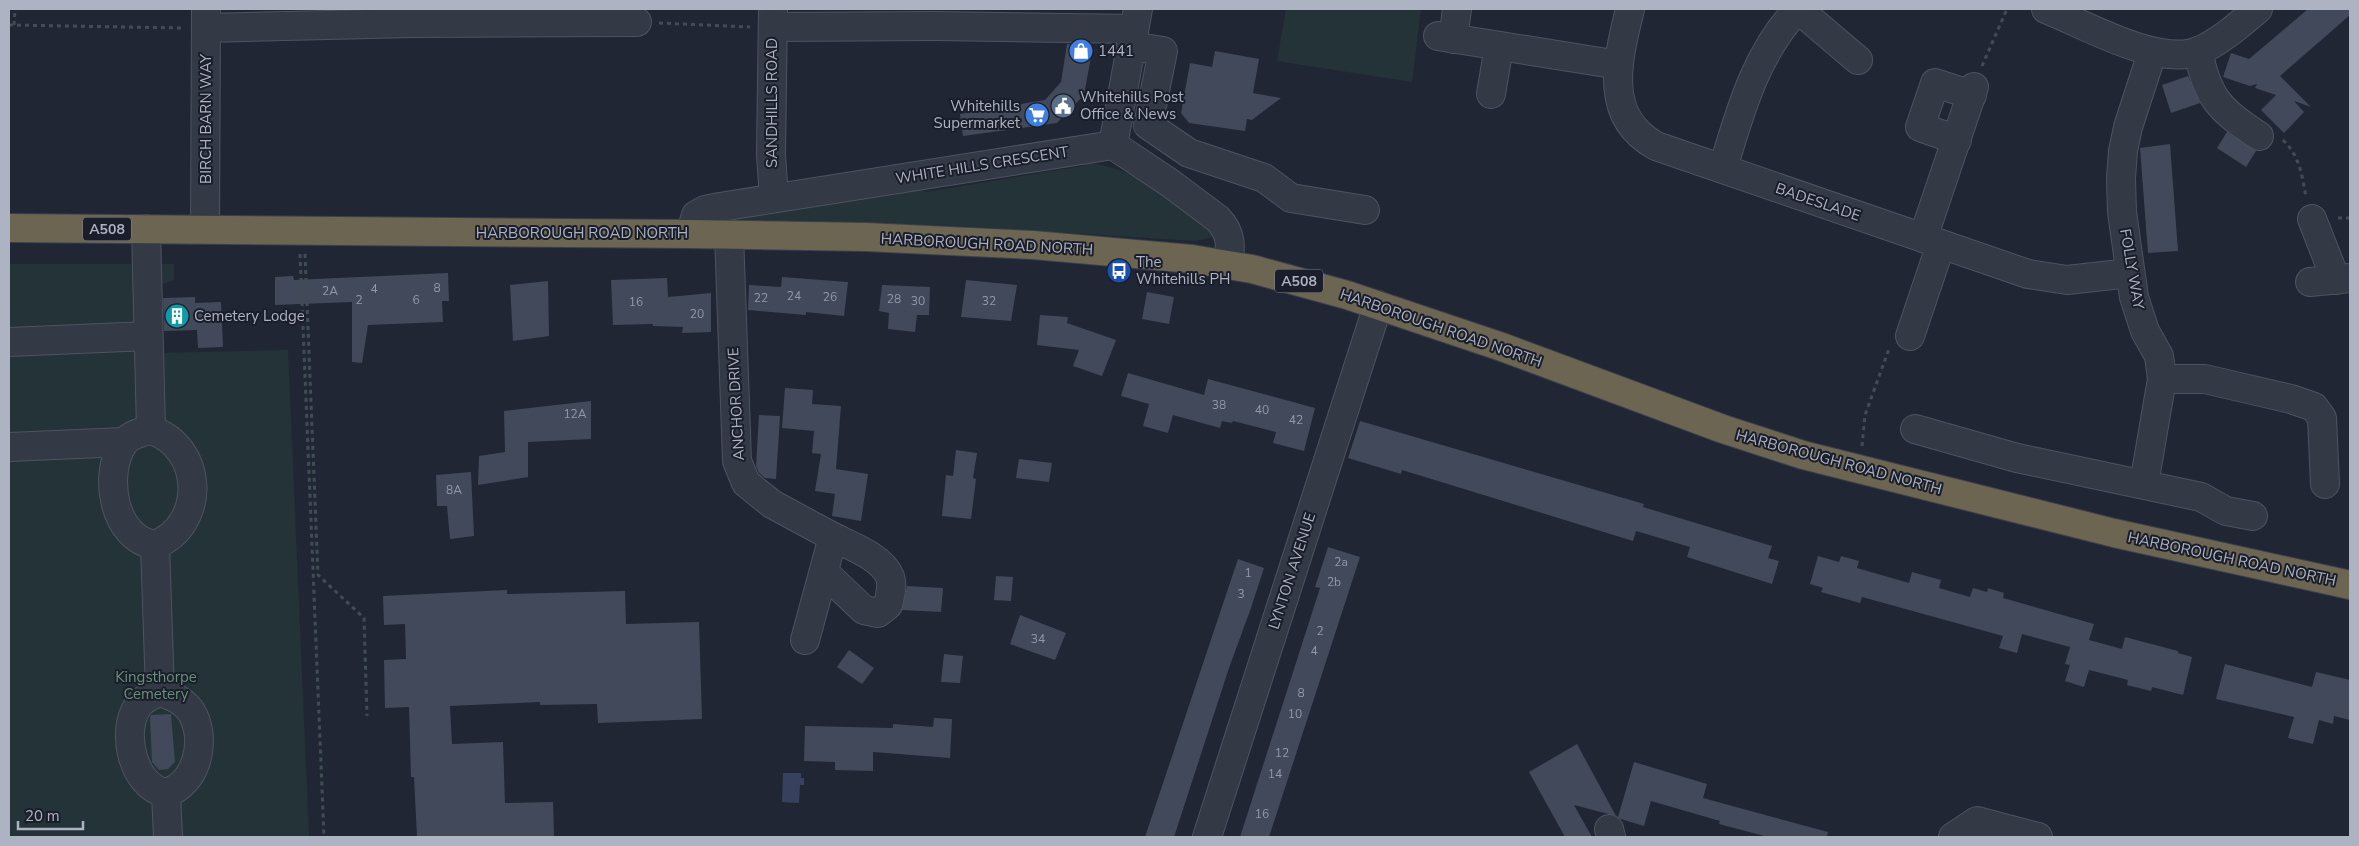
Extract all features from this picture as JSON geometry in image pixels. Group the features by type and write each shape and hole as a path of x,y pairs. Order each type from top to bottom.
{"highway":[{"name":"A508","path":"9,228 205,230"},
{"name":"HARBOROUGH ROAD NORTH","path":"205,230 729,234 866,238 1033,245 1160,255 1228,265 1319,286 1378,305 1502,347 1723,430 1802,455 2114,533 2350,585"}],"street":[{"path":"1457,9 1445,38 1619,65"},
{"name":"BADESLADE","path":"1630,9 1619,65 1620,104 1628,122 1640,136 1668,151 1724,168 2014,270 2050,278 2079,280 2130,274"},
{"path":"1724,168 1755,72 1772,41 1798,9 1858,60"},
{"path":"2046,9 2152,53 2167,56 2198,51 2227,35 2258,9"},
{"path":"206,18 412,23 637,22"},
{"name":"BIRCH BARN WAY","path":"205,230 206,18"},
{"path":"773,18 946,18 1135,28 1163,51 1148,126 1189,153 1264,178 1291,198 1365,210"},
{"name":"SANDHILLS ROAD","path":"773,18 771,154 774,198"},
{"path":"1135,28 1113,145 1218,218 1225,226 1231,240 1228,265"},
{"path":"1491,94 1499,46"},
{"path":"2198,51 2210,94 2218,105 2259,136"},
{"name":"FOLLY WAY","path":"2144,484 2162,379 2159,356 2138,311 2130,274 2121,195 2123,151 2152,53"},
{"path":"1910,336 1957,140 1973,91 1935,83 1920,127 1957,140"},
{"name":"WHITE HILLS CRESCENT","path":"690,234 693,222 700,212 774,198 1113,145 1148,126"},
{"path":"2312,219 2332,280"},
{"path":"146,229 151,430"},
{"name":"ANCHOR DRIVE","path":"729,234 737,461 746,484 772,504 870,556 883,566 890,576 892,584 888,605 878,613 864,610 824,572"},
{"name":"LYNTON AVENUE","path":"1207,837 1378,305"},
{"path":"9,342 148,336"},
{"path":"2162,379 2205,380 2291,399 2314,407 2322,418 2325,484"},
{"path":"1915,429 2016,458 2190,494 2201,497 2226,511 2253,516"},
{"path":"9,447 124,442 142,431 151,430 168,437 183,451 191,470 191,503 183,523 169,537 155,545 146,544 133,534 119,513 115,501 116,464 124,442"},
{"path":"805,640 833,537"},
{"path":"155,545 160,692"},
{"path":"160,692 179,700 187,707 194,717 197,728 198,753 192,771 179,788 166,793 154,789 143,779 134,764 131,742 133,716 138,706 144,699 160,692"},
{"path":"166,793 168,837"},
{"path":"1953,837 1978,821 2038,837"}],"path":[{"path":"14,25 15,9"},
{"path":"1973,91 2007,9"},
{"path":"9,25 206,18"},
{"path":"637,22 773,18"},
{"path":"302,231 318,575 364,618 367,716"},
{"path":"302,231 324,837"}],"green space":[{"path":"1286,9 1421,9 1412,82 1277,61"},
{"path":"1087,161 1119,170 1145,183 1200,221 1213,237 1195,241 960,226 731,220 731,216 915,186 926,192 1083,166"},
{"name":"Kingsthorpe Cemetery","path":"9,264 174,264 174,280 156,286 158,353 288,350 309,837 9,837"}],"water":[{"path":"783,773 801,773 801,778 804,778 804,785 800,785 799,803 782,802"}],"building":[{"path":"2308,9 2350,9 2350,15 2280,76 2311,107 2294,101 2304,112 2284,133 2261,110 2276,95 2255,88 2257,84 2250,86 2223,77 2231,53 2249,59"},
{"path":"1067,44 1093,46 1084,95 1057,123 963,136 960,114 1045,100 1061,82"},
{"path":"1215,51 1259,59 1253,93 1281,98 1252,120 1247,119 1245,131 1189,123 1181,113 1190,63 1212,67"},
{"path":"2188,76 2200,103 2171,113 2162,85"},
{"path":"2227,132 2256,151 2246,167 2217,148"},
{"path":"2170,144 2178,251 2148,253 2140,148"},
{"path":"448,273 449,301 442,301 443,322 368,325 362,363 352,362 352,302 275,305 275,277 293,276 294,280"},
{"path":"782,277 848,282 844,316 806,312 806,315 748,310 749,285 781,287"},
{"path":"667,278 668,297 711,293 711,332 682,333 683,327 653,326 653,324 613,325 611,280"},
{"path":"966,280 1017,285 1011,321 961,317"},
{"path":"548,281 549,336 513,341 510,285"},
{"path":"882,285 930,287 929,315 917,315 915,332 888,329 889,313 879,311"},
{"path":"1147,292 1174,297 1169,324 1142,319"},
{"path":"195,297 195,303 221,302 223,347 198,348 197,330 164,331 163,298"},
{"path":"1040,315 1068,317 1067,323 1116,340 1102,376 1073,366 1079,350 1037,345"},
{"path":"1128,373 1204,395 1208,379 1315,408 1304,451 1273,443 1276,432 1233,421 1232,423 1222,421 1220,428 1173,415 1168,433 1143,426 1149,404 1121,396"},
{"path":"785,388 813,390 812,404 841,406 836,469 868,474 861,521 832,516 835,494 815,491 821,454 812,453 814,431 782,428"},
{"path":"591,401 591,439 528,442 528,477 478,485 479,456 505,452 504,411"},
{"path":"759,415 780,416 776,479 765,478 759,473 756,466"},
{"path":"1360,421 1644,504 1643,507 1772,546 1768,558 1779,561 1772,584 1687,557 1690,547 1636,531 1633,541 1402,470 1401,474 1348,458"},
{"path":"956,450 977,453 973,478 976,479 971,519 942,516 946,475 953,476"},
{"path":"1019,459 1052,463 1049,482 1016,478"},
{"path":"471,472 474,536 450,539 447,506 437,506 436,475"},
{"path":"1328,547 1360,557 1269,837 1240,837 1320,588 1315,587"},
{"path":"1818,556 1839,562 1841,556 1859,561 1857,568 1909,583 1912,572 1941,580 1939,588 1970,597 1973,588 1987,592 1988,588 2004,593 2003,598 2094,624 2089,640 2122,649 2125,637 2178,651 2178,653 2192,657 2183,695 2152,687 2151,691 2127,685 2128,680 2089,670 2084,687 2065,681 2070,665 2065,664 2070,647 2022,634 2017,653 1999,648 2003,636 1862,597 1860,603 1821,592 1823,588 1810,584"},
{"path":"1238,559 1264,568 1251,608 1229,668 1174,837 1145,837"},
{"path":"996,576 1013,577 1011,601 994,600"},
{"path":"907,586 943,588 941,612 902,610"},
{"path":"507,590 507,594 625,591 626,624 699,622 702,719 598,723 597,704 540,705 540,702 450,706 452,744 503,742 505,803 553,802 554,837 417,837 414,777 411,777 409,707 385,708 384,660 406,659 405,624 384,625 383,596"},
{"path":"1020,615 1066,633 1055,660 1010,644"},
{"path":"849,650 874,668 862,684 837,667"},
{"path":"944,654 963,656 960,683 941,682"},
{"path":"2225,664 2312,687 2316,672 2350,680 2350,720 2334,716 2333,724 2319,720 2313,744 2288,738 2294,717 2216,699"},
{"path":"171,714 175,762 168,769 159,770 152,762 150,718 151,715"},
{"path":"934,718 952,719 950,758 873,752 873,771 835,770 835,762 804,761 805,726 893,728 893,724 933,727"},
{"path":"1577,744 1616,816 1574,805 1592,837 1565,837 1529,772"},
{"path":"1634,762 1707,784 1703,798 1828,832 1827,837 1768,837 1719,824 1720,821 1651,801 1644,826 1621,819 1618,817"}],"place":[{"name":"1441","path":"1081,51"},
{"name":"Whitehills Post Office & News","path":"1063,106"},
{"name":"Whitehills Supermarket","path":"1037,115"},
{"name":"The Whitehills PH","path":"1119,271"},
{"name":"Cemetery Lodge","path":"177,316"}]}
